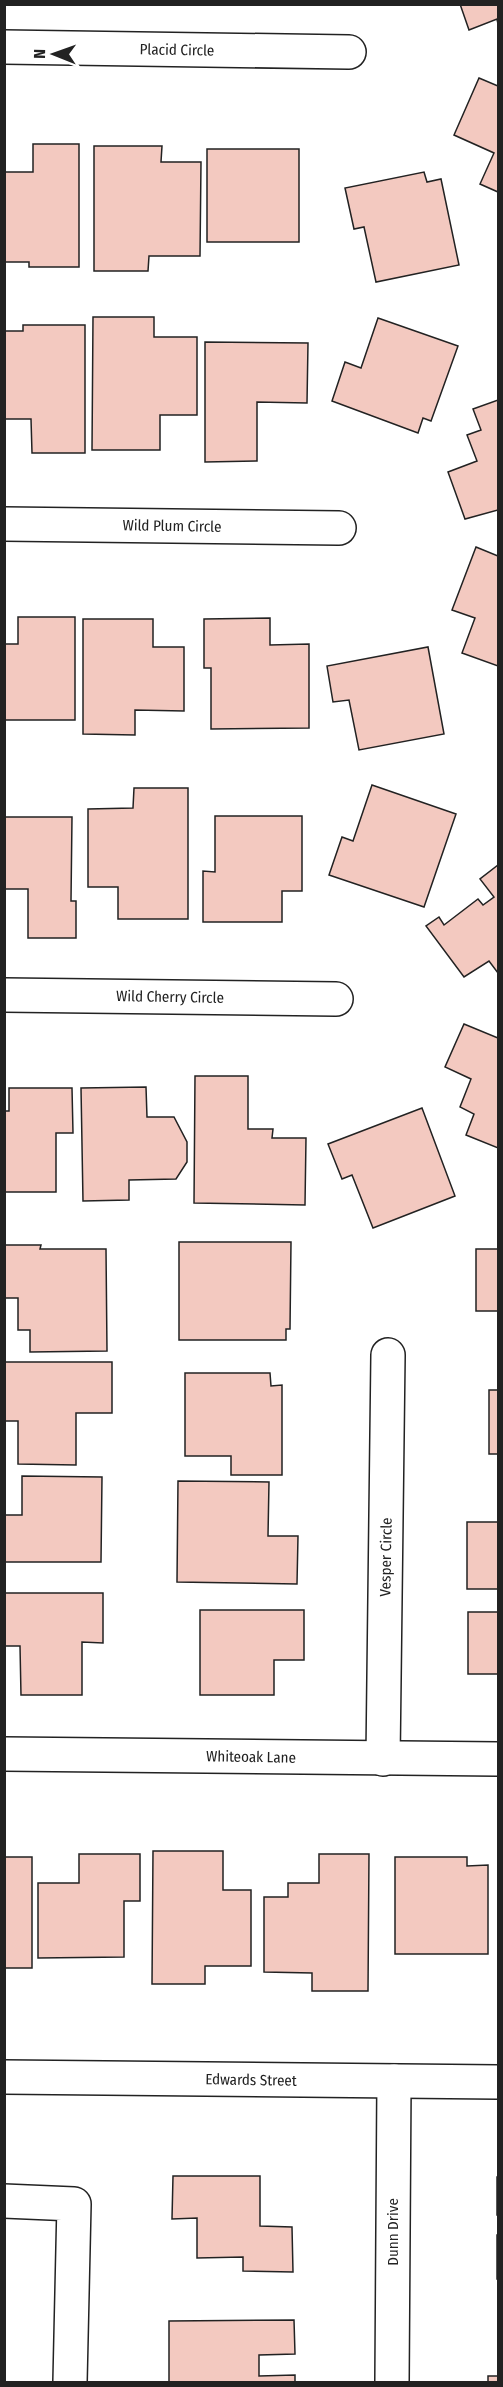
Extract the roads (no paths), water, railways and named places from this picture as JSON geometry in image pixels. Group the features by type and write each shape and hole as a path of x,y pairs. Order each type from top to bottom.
{"street":[{"name":"Placid Circle","path":"4,47 350,52"},
{"name":"Wild Plum Circle","path":"4,524 339,528"},
{"name":"Wild Cherry Circle","path":"4,995 336,999"},
{"name":"Vesper Circle","path":"383,1759 388,1355"},
{"name":"Whiteoak Lane","path":"4,1754 498,1759"},
{"name":"Edwards Street","path":"4,2077 498,2082"},
{"name":"Dunn Drive","path":"392,2382 394,2081"},
{"path":"4,2201 74,2204 70,2382"}]}
